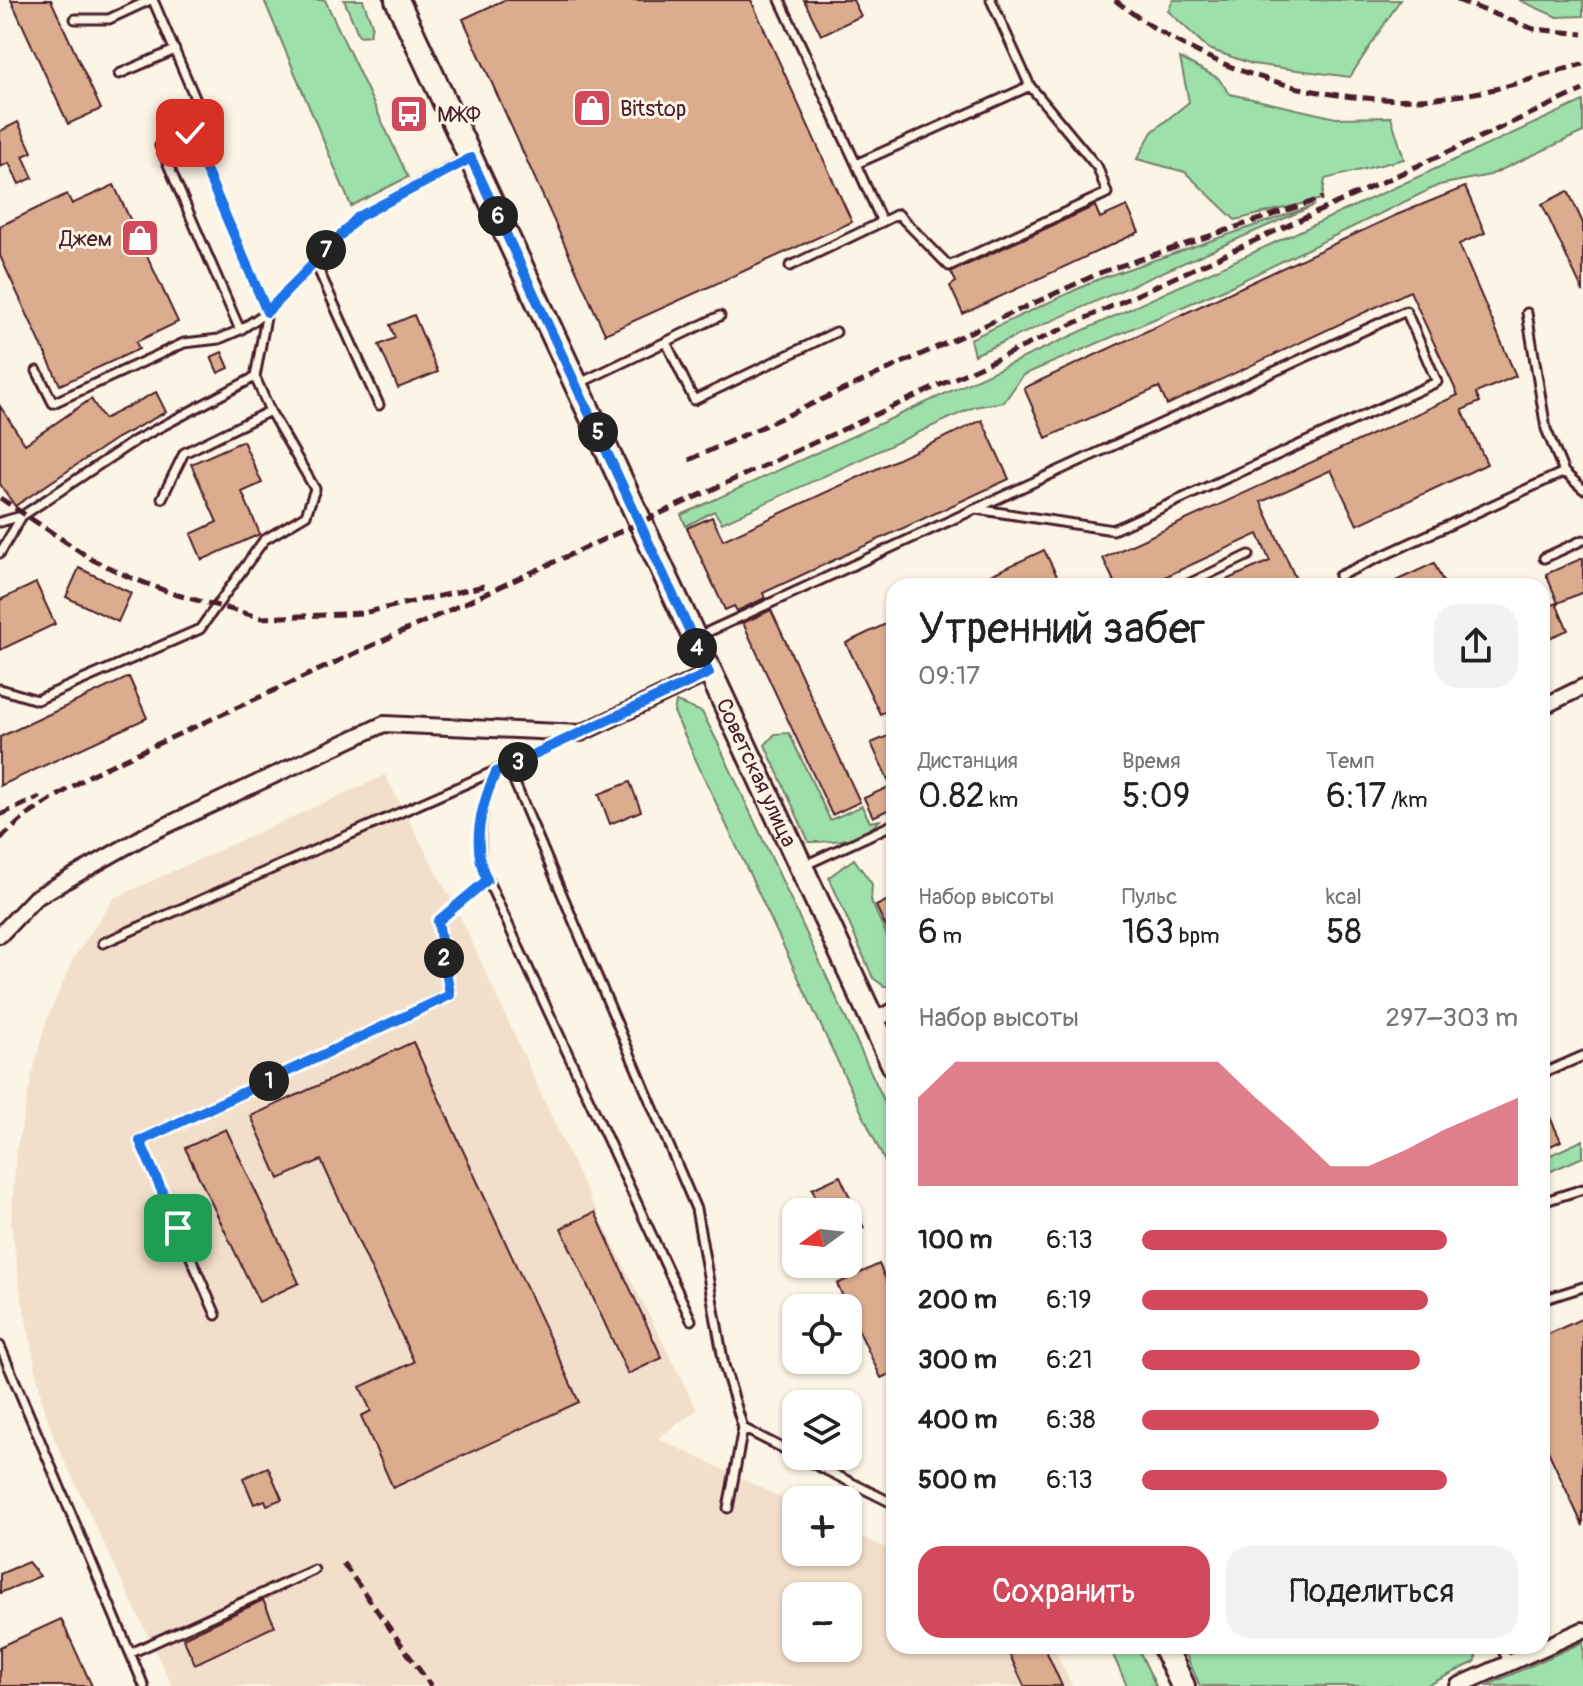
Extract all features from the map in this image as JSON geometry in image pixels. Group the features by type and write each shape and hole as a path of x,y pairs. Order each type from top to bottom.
{"main road":[{"name":"Советская улица","path":"397,0 886,1048"},
{"path":"1168,1654 1183,1686"}],"street":[{"path":"0,934 35,898 148,834 384,724 581,733 709,673"},
{"path":"1550,703 1583,687"},
{"path":"873,1020 886,1014"},
{"path":"1550,1645 1583,1630"},
{"path":"1458,1686 1531,1654"}],"lane":[{"path":"75,19 109,19 152,0 207,126 160,146 240,330"},
{"path":"780,0 882,222"},
{"path":"790,266 898,214 949,266 1107,193 1098,168 1030,86 991,0"},
{"path":"119,74 175,50"},
{"path":"856,164 1030,86"},
{"path":"0,689 37,700 200,629 264,540 306,515 315,489 270,411 255,377 267,312 190,133"},
{"path":"37,371 53,403 184,343 219,339 240,330 267,312 358,217 471,158"},
{"path":"315,262 379,405"},
{"path":"693,639 1406,311 1437,382 1113,530 976,509"},
{"path":"1527,313 1546,429 1564,472 1583,489"},
{"path":"576,385 720,316"},
{"path":"666,342 694,400 836,332"},
{"path":"0,522 22,516 136,440 255,377"},
{"path":"162,498 184,453 270,411"},
{"path":"1339,576 1564,472"},
{"path":"0,553 22,516"},
{"path":"1544,558 1583,540"},
{"path":"1201,578 1249,555"},
{"path":"103,943 581,733"},
{"path":"508,767 696,1209 724,1365 743,1428 728,1508"},
{"path":"496,772 481,816 478,847 487,880 691,1320"},
{"path":"801,867 886,828"},
{"path":"216,1315 140,1141 450,995 438,921 487,880"},
{"path":"1550,1070 1583,1056"},
{"path":"1550,1199 1583,1189"},
{"path":"1550,1297 1583,1287"},
{"path":"0,1346 144,1686"},
{"path":"743,1428 782,1448"},
{"path":"825,1470 886,1500"},
{"path":"131,1653 314,1570"},
{"path":"1505,1654 1509,1664"}],"shaded area":[{"path":"385,775 462,920 578,1174 697,1410 658,1438 782,1498 782,1566 862,1566 862,1537 886,1548 886,1654 1057,1654 1072,1686 172,1686 56,1443 43,1406 20,1289 11,1222 16,1152 45,1024 73,959 114,898"}],"green space":[{"path":"264,0 325,0 408,177 351,206"},
{"path":"344,0 363,0 372,25 370,35 359,36"},
{"path":"1173,0 1400,0 1350,77 1252,64 1209,49 1168,11"},
{"path":"1519,0 1583,0 1583,16 1557,17"},
{"path":"1180,58 1218,78 1230,94 1336,118 1391,117 1404,159 1325,179 1322,199 1235,220 1185,172 1137,159 1152,132 1189,102"},
{"path":"1583,101 1583,132 1490,175 1439,185 1229,287 1023,375 1004,402 974,407 722,523 714,511 686,526 681,515"},
{"path":"1315,205 974,355 970,339 1099,279"},
{"path":"676,702 702,712 719,745 886,1105 886,1164 694,756 674,712"},
{"path":"789,733 830,820 862,806 870,822 880,820 873,827 848,839 809,842 765,745 775,734"},
{"path":"854,859 872,884 871,901 886,934 886,986 873,978 829,877"},
{"path":"1583,1140 1583,1157 1550,1171 1550,1155"},
{"path":"1583,1642 1583,1685 1486,1686"},
{"path":"1113,1654 1141,1654 1156,1686 1127,1686"},
{"path":"1186,1654 1476,1654 1475,1662 1426,1686 1200,1686"}],"building":[{"path":"11,0 51,0 101,109 68,124"},
{"path":"504,0 751,0 852,222 605,334 463,19"},
{"path":"804,0 853,0 861,16 821,35"},
{"path":"18,122 32,152 23,156 33,178 19,184 9,163 0,167 0,131"},
{"path":"114,185 178,322 136,342 139,349 60,385 0,256 0,226 67,194 72,204"},
{"path":"1465,187 1485,233 1459,244 1516,376 1476,393 1480,402 1462,410 1487,464 1357,525 1331,470 1261,502 1295,578 1231,578 1270,561 1258,534 1162,578 1112,578 1103,558 1458,395 1410,291 1167,405 1159,387 1046,438 1024,388 1394,216"},
{"path":"1568,191 1583,223 1583,292 1542,204"},
{"path":"1095,206 1100,218 1127,206 1139,232 963,314 950,286 956,282 951,272"},
{"path":"414,315 438,372 398,388 379,345 395,338 390,325"},
{"path":"222,352 229,368 218,373 211,357"},
{"path":"156,392 166,412 117,438 15,506 0,484 0,406 25,444 91,399 104,419"},
{"path":"982,420 1009,479 763,593 765,598 737,611 734,606 725,610 687,528 712,517 723,540"},
{"path":"243,441 262,483 242,492 260,534 202,560 191,534 217,522 191,464"},
{"path":"1044,550 1058,578 984,578"},
{"path":"1583,558 1583,592 1558,603 1546,574"},
{"path":"1434,563 1441,578 1402,578"},
{"path":"79,568 131,593 118,622 66,597"},
{"path":"36,583 55,624 0,650 0,600"},
{"path":"1556,603 1568,630 1550,638 1550,606"},
{"path":"771,610 860,802 832,815 743,623"},
{"path":"886,624 886,711 880,714 846,643"},
{"path":"129,677 147,718 0,786 0,737"},
{"path":"886,737 886,775 871,743"},
{"path":"630,782 641,811 610,824 599,794"},
{"path":"886,788 886,811 873,817 864,798"},
{"path":"886,901 886,927 876,906"},
{"path":"413,1042 579,1402 393,1488 361,1416 371,1411 360,1387 414,1362 321,1160 279,1179 251,1116"},
{"path":"1550,1117 1561,1141 1550,1146"},
{"path":"226,1129 299,1283 259,1302 185,1148"},
{"path":"840,1176 850,1198 816,1198 812,1189"},
{"path":"595,1212 662,1358 628,1374 561,1228"},
{"path":"879,1264 886,1279 886,1376 881,1378 862,1337 862,1294 842,1294 837,1284 850,1278 862,1278 862,1272"},
{"path":"1583,1318 1583,1526 1550,1455 1550,1333"},
{"path":"268,1467 282,1499 267,1505 265,1500 254,1504 243,1478"},
{"path":"28,1562 40,1576 0,1593 0,1574"},
{"path":"263,1600 275,1626 195,1664 183,1638"},
{"path":"61,1619 92,1686 0,1686 0,1647"},
{"path":"1009,1654 1048,1654 1062,1686 1024,1686"}],"railway":[{"path":"1115,0 1156,29 1246,73 1295,87 1345,96 1395,99 1445,97 1495,89 1583,64"},
{"path":"1457,0 1534,29 1583,34"},
{"path":"0,839 26,816 92,774 1583,90"},
{"path":"689,460 1102,272 1323,198"},
{"path":"0,498 93,560 129,577 174,594 262,618 363,613 484,586"},
{"path":"0,815 40,797"},
{"path":"343,1563 431,1686"}],"place":[{"name":"Bitstop","path":"592,108"},
{"name":"МЖФ","path":"409,114"},
{"name":"Джем","path":"140,238"}],"route":[{"path":"178,1228 140,1141 450,995 438,921 487,880 478,847 481,816 496,772 709,673 471,158 358,217 267,312 190,133"}]}
